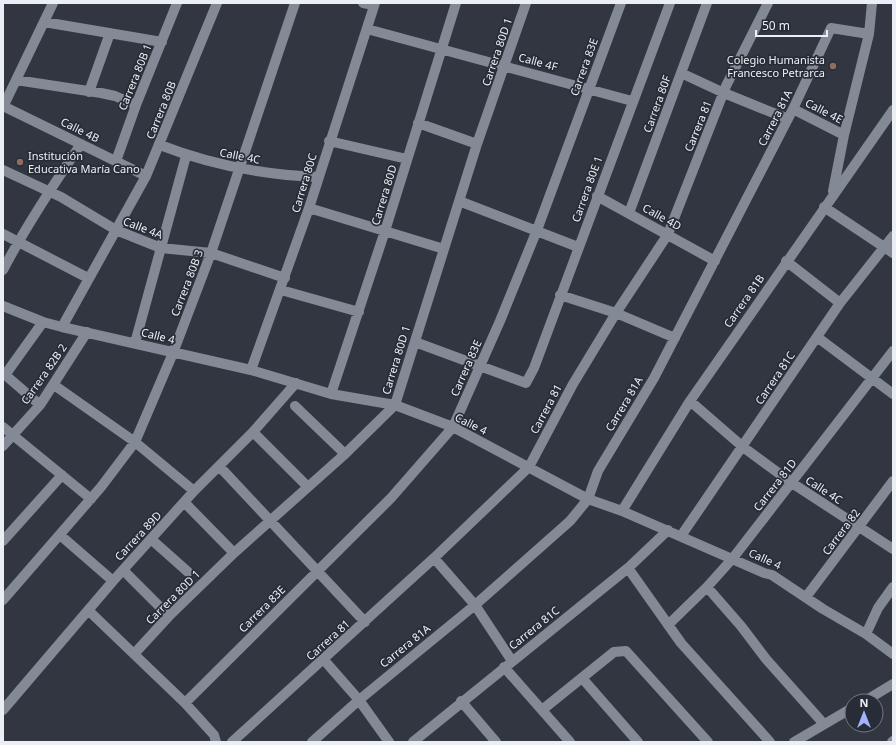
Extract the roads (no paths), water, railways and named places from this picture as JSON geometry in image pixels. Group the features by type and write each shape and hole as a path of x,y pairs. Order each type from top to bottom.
{"street":[{"path":"3,106 53,3"},
{"name":"Carrera 80B 1","path":"116,161 136,105 177,3"},
{"name":"Carrera 80B","path":"62,326 146,176 217,3"},
{"name":"Carrera 80B 3","path":"3,600 91,499 135,442 173,353 211,253 295,3"},
{"path":"363,3 374,4"},
{"name":"Carrera 80D","path":"331,394 386,231 440,48 456,3"},
{"name":"Carrera 80D 1","path":"134,654 169,616 234,553 307,486 345,454 395,405 477,144 526,3"},
{"name":"Carrera 83E","path":"185,703 391,498 453,427 480,367 537,230 620,3"},
{"name":"Carrera 80E 1","path":"480,367 526,383 670,3"},
{"name":"Carrera 80F","path":"629,213 707,3"},
{"name":"Carrera 81","path":"232,742 324,660 529,467 573,384 616,313 668,234 724,93 768,3"},
{"path":"833,194 844,135 869,34 872,3"},
{"name":"Carrera 80C","path":"251,370 281,290 309,208 329,141 368,29 374,4"},
{"path":"44,22 162,42"},
{"name":"Carrera 81A","path":"312,742 358,700 475,605 570,521 588,499 598,471 654,378 788,119 831,28 869,34"},
{"name":"Calle 4F","path":"368,29 505,65 632,101"},
{"path":"89,92 110,33"},
{"path":"681,73 724,93 788,119"},
{"path":"16,80 115,96 136,105"},
{"name":"Calle 4B","path":"3,106 146,176"},
{"name":"Calle 4E","path":"793,109 844,135"},
{"name":"Carrera 81B","path":"622,511 690,401 786,261 893,110"},
{"path":"418,123 477,144"},
{"path":"329,141 407,159"},
{"path":"3,270 18,241 49,191 81,144"},
{"name":"Calle 4C","path":"160,145 186,156 240,169 284,175 319,177"},
{"path":"135,343 186,156"},
{"name":"Calle 4A","path":"3,170 49,191 116,230 161,248 211,253 285,278"},
{"name":"Calle 4D","path":"597,196 715,261"},
{"path":"459,201 578,247"},
{"path":"824,207 889,250"},
{"path":"309,208 444,249"},
{"path":"3,234 88,278"},
{"name":"Carrera 81C","path":"681,536 840,303 889,250 893,236"},
{"path":"786,261 840,303"},
{"path":"281,290 359,312"},
{"path":"560,295 616,313 675,338"},
{"name":"Calle 4","path":"3,306 43,322 251,370 331,394 395,405 453,427 588,499 622,511 733,558 764,573 772,575 866,634 893,654"},
{"path":"40,405 4,374 43,322"},
{"name":"Carrera 82B 2","path":"3,446 40,405 86,332"},
{"path":"817,337 893,394"},
{"path":"415,342 480,367"},
{"name":"Carrera 81D","path":"668,625 707,587 733,558 873,379 893,351"},
{"name":"Carrera 89D","path":"3,710 113,582 185,503 194,491 253,432 296,383"},
{"path":"54,385 135,442 194,491"},
{"name":"Calle 4C","path":"690,401 743,447 792,483 893,549"},
{"path":"296,406 345,454"},
{"path":"3,427 91,499"},
{"path":"253,432 307,486"},
{"path":"219,466 365,622"},
{"path":"3,540 62,475"},
{"name":"Carrera 82","path":"806,597 893,481"},
{"path":"185,503 234,553"},
{"name":"Carrera 81C","path":"413,742 425,738 461,701 628,568 668,530"},
{"path":"60,534 113,582"},
{"path":"152,540 188,572"},
{"path":"434,558 475,605 508,664 542,710 570,742"},
{"path":"628,568 668,625 770,742"},
{"path":"124,570 169,616"},
{"path":"707,587 741,626 766,659 823,723"},
{"path":"866,634 878,608 893,587"},
{"path":"89,611 185,703 214,735 216,742"},
{"path":"542,710 614,652 626,651 708,742"},
{"path":"324,660 358,700 389,742"},
{"path":"582,678 638,742"},
{"path":"878,693 893,684"},
{"path":"461,701 496,742"},
{"path":"794,742 823,723 844,712"}],"place":[{"name":"Colegio Humanista Francesco Petrarca","path":"833,66"},
{"name":"Institución Educativa María Cano","path":"20,162"}]}
